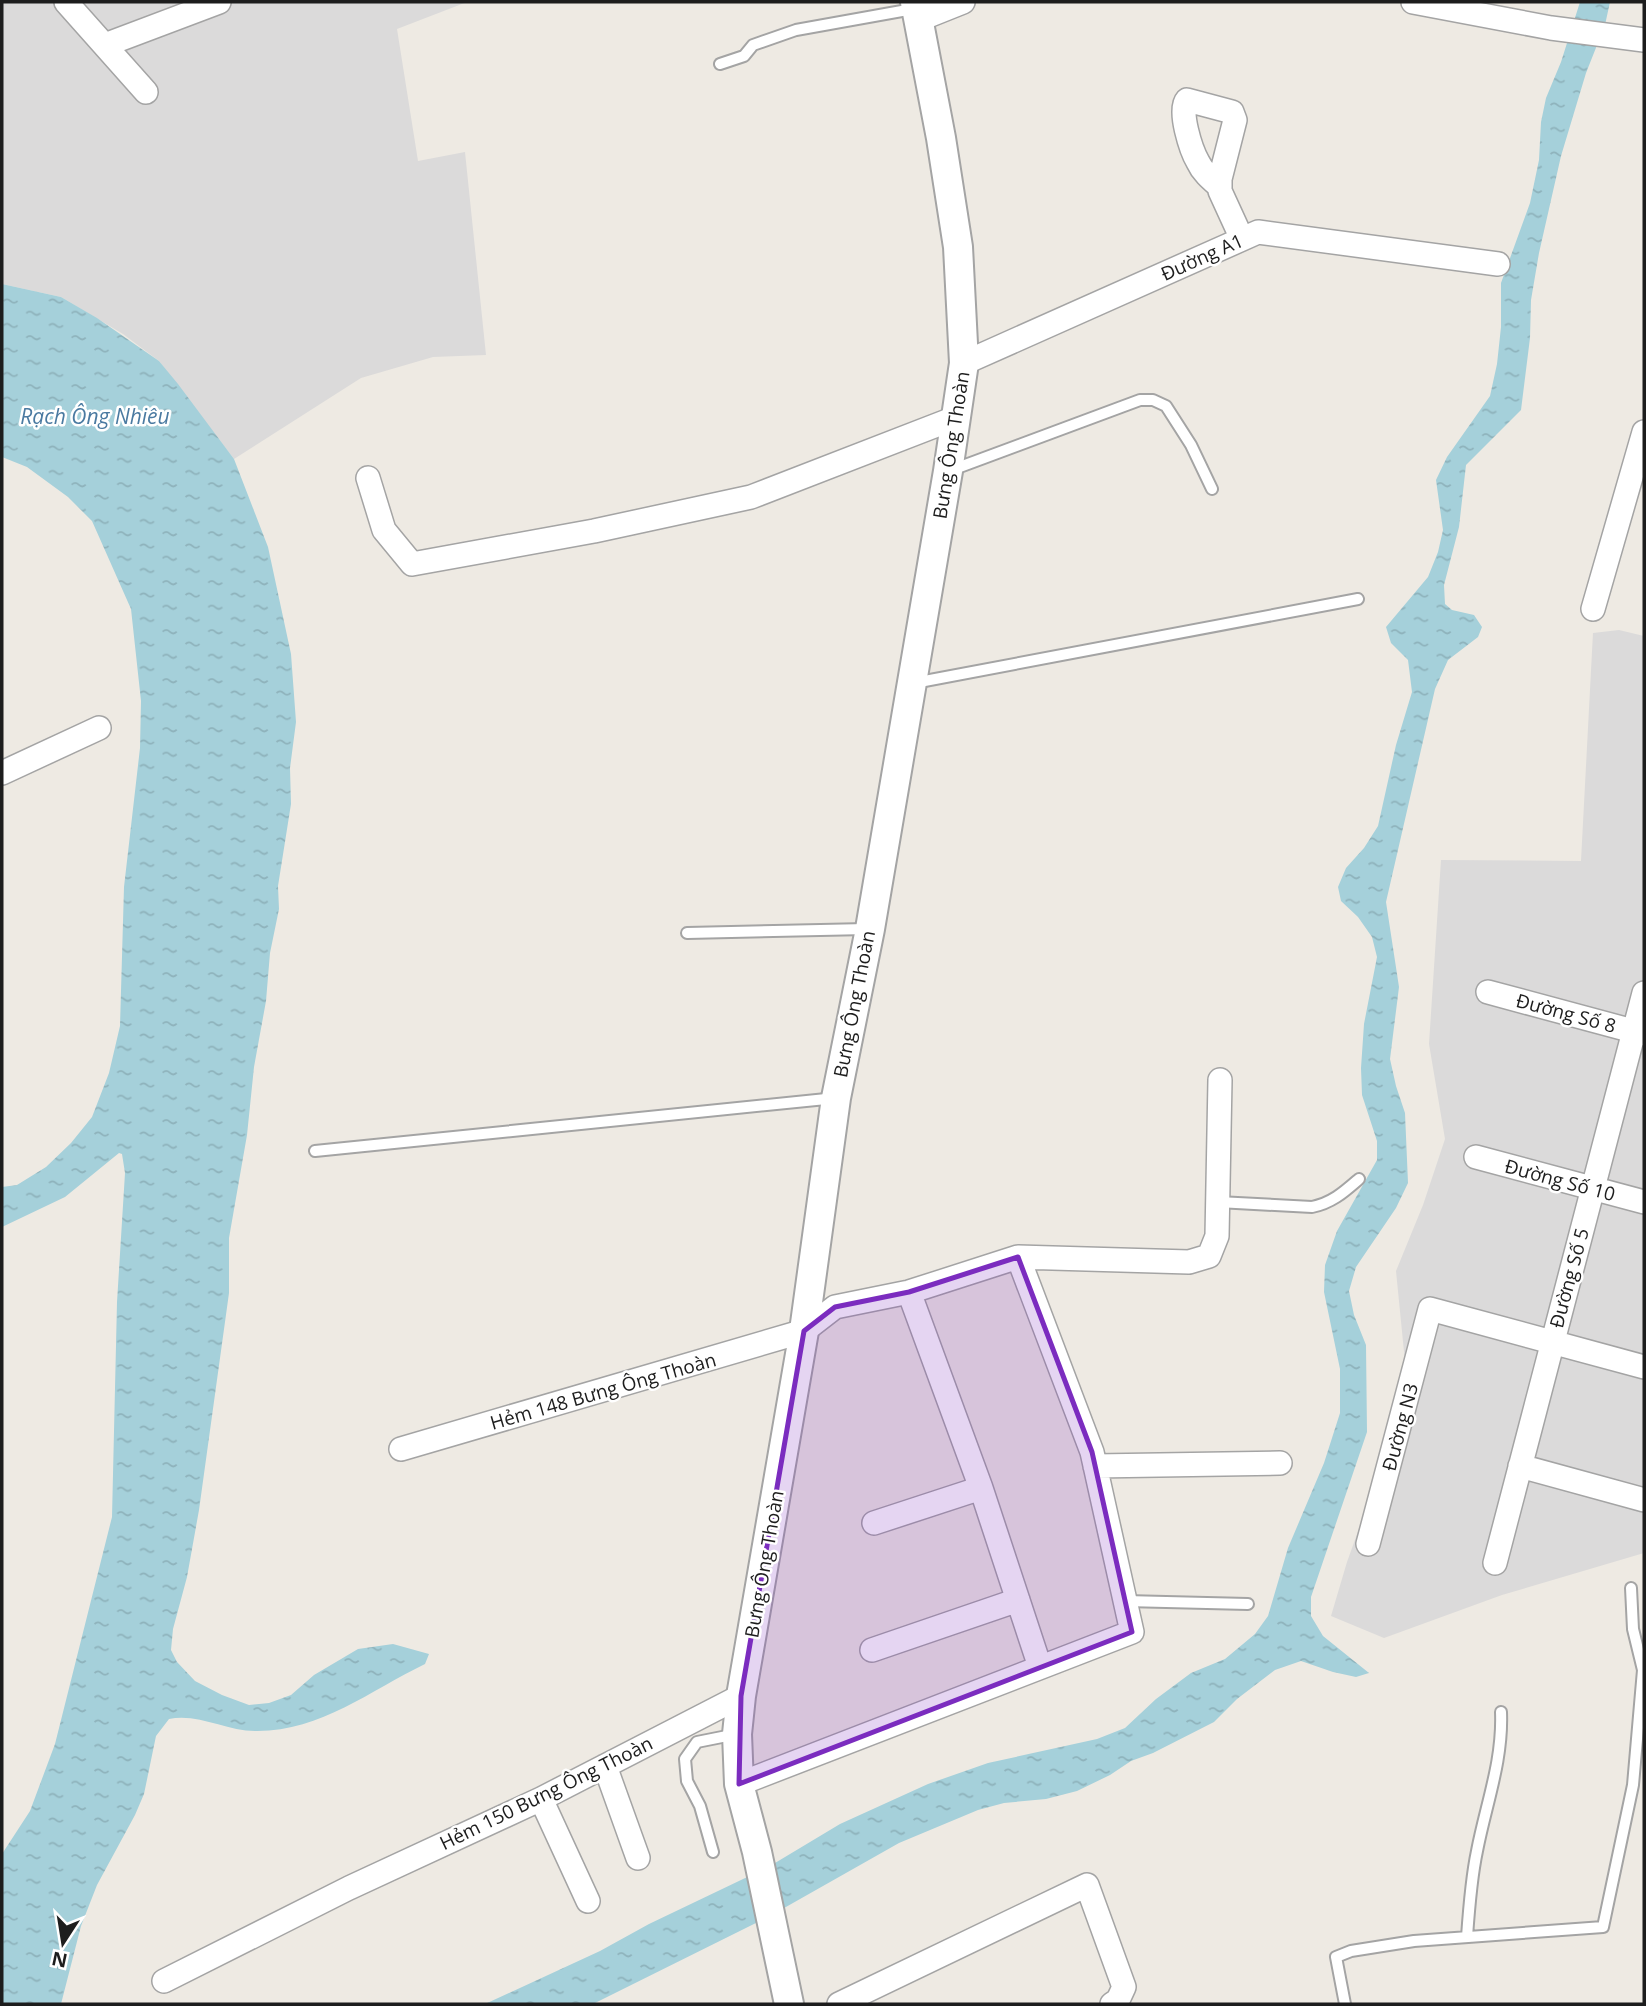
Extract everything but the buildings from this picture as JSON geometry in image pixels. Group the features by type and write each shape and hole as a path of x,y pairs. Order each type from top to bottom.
{"street":[{"path":"66,2 146,92"},
{"path":"105,45 219,2"},
{"path":"916,10 963,2"},
{"path":"1413,2 1437,4 1551,28 1644,40"},
{"name":"Bưng Ông Thoàn","path":"789,2004 757,1852 739,1784 737,1734 741,1696 804,1331 836,1098 870,929 964,363 958,247 941,138 916,10"},
{"path":"1220,187 1225,207 1242,239"},
{"name":"Đường A1","path":"964,363 1258,232 1498,264"},
{"path":"368,478 384,530 412,564 594,531 751,497 955,418"},
{"path":"1593,609 1644,432"},
{"path":"2,774 99,729"},
{"name":"Đường Số 8","path":"1488,992 1639,1032"},
{"name":"Đường Số 5","path":"1495,1563 1592,1188 1639,1032 1644,993"},
{"path":"804,1331 835,1307 909,1292 1018,1256 1189,1262 1209,1256 1217,1236 1220,1080"},
{"name":"Đường Số 10","path":"1476,1157 1644,1202"},
{"path":"739,1784 1132,1632 1092,1452 1018,1256"},
{"path":"909,1292 981,1488 1040,1667"},
{"name":"Đường N3","path":"1368,1544 1430,1309 1552,1341"},
{"name":"Hẻm 148 Bưng Ông Thoàn","path":"401,1449 804,1331"},
{"path":"1552,1341 1644,1367"},
{"path":"1095,1466 1280,1463"},
{"path":"1520,1466 1644,1500"},
{"path":"874,1523 981,1488"},
{"path":"872,1650 1018,1600"},
{"name":"Hẻm 150 Bưng Ông Thoàn","path":"164,1981 349,1888 541,1799 741,1696"},
{"path":"605,1766 638,1857"},
{"path":"541,1799 588,1901"},
{"path":"839,2004 1087,1885 1124,1987 1118,2000 1112,2004"}],"lane":[{"path":"720,64 744,56 753,45 796,30 916,10"},
{"path":"948,471 1140,400 1153,400 1166,406 1191,445 1212,489"},
{"path":"911,683 1358,599"},
{"path":"687,933 870,929"},
{"path":"315,1150 836,1098"},
{"path":"1218,1202 1312,1207 1325,1205 1359,1179"},
{"path":"1345,2004 1336,1957 1351,1951 1414,1941 1603,1927 1633,1785 1643,1670 1633,1629 1631,1588"},
{"path":"1125,1601 1248,1604"},
{"path":"1467,1937 1470,1892 1477,1850 1492,1793 1502,1738 1501,1713"},
{"path":"713,1852 700,1806 687,1781 685,1759 697,1742 737,1734"}],"highlighted area":[{"path":"1018,1257 1092,1452 1132,1632 739,1784 741,1696 804,1331 835,1307 909,1292"}],"shaded area":[{"path":"2,2 467,2 397,29 418,161 465,152 486,355 433,357 361,378 234,459 159,361 123,334 61,297 2,284"},
{"path":"1619,630 1644,636 1644,1553 1502,1595 1384,1638 1331,1616 1347,1562 1408,1392 1396,1271 1423,1205 1445,1139 1429,1044 1441,860 1581,861 1593,633"}],"water":[{"path":"1580,2 1610,2 1605,25 1586,73 1561,156 1539,253 1531,300 1530,338 1521,410 1466,465 1459,527 1444,585 1445,604 1452,610 1474,615 1482,627 1478,637 1448,660 1435,689 1386,902 1399,987 1390,1059 1405,1113 1408,1183 1396,1208 1356,1267 1349,1291 1354,1315 1366,1345 1367,1432 1311,1597 1311,1616 1323,1636 1369,1673 1356,1677 1301,1661 1275,1670 1237,1699 1214,1722 1153,1753 1131,1761 1110,1775 1077,1791 978,1810 899,1843 770,1916 593,2004 485,2004 600,1951 649,1924 770,1866 840,1824 928,1784 988,1763 1097,1739 1125,1728 1156,1699 1191,1673 1225,1659 1255,1634 1268,1616 1288,1548 1324,1463 1340,1413 1340,1369 1324,1292 1325,1265 1337,1231 1377,1160 1377,1141 1362,1095 1361,1068 1364,1024 1377,957 1372,937 1358,917 1341,901 1338,887 1346,868 1364,848 1378,826 1396,745 1412,692 1408,660 1391,643 1386,627 1428,577 1443,530 1436,480 1447,457 1490,396 1501,327 1501,283 1530,203 1539,160 1541,122 1546,98 1561,62"},
{"name":"Rạch Ông Nhiêu","path":"2,284 61,297 97,318 159,361 178,384 234,459 268,547 291,654 296,722 290,768 291,804 278,886 279,909 270,953 247,1135 229,1238 229,1293 199,1510 187,1577 173,1629 171,1650 177,1662 195,1681 249,1705 269,1703 291,1695 314,1675 358,1649 393,1644 429,1654 425,1664 343,1708 301,1725 279,1730 255,1731 191,1718 169,1719 156,1736 144,1794 97,1885 81,1926 61,2004 2,2004 2,1854 30,1811 55,1744 112,1517 117,1302 125,1173 122,1154 119,1153 65,1197 2,1227 2,1187 17,1185 46,1167 71,1143 92,1117 109,1073 120,1026 124,887 140,748 141,701 131,609 92,521 68,497 27,467 2,457"}]}
